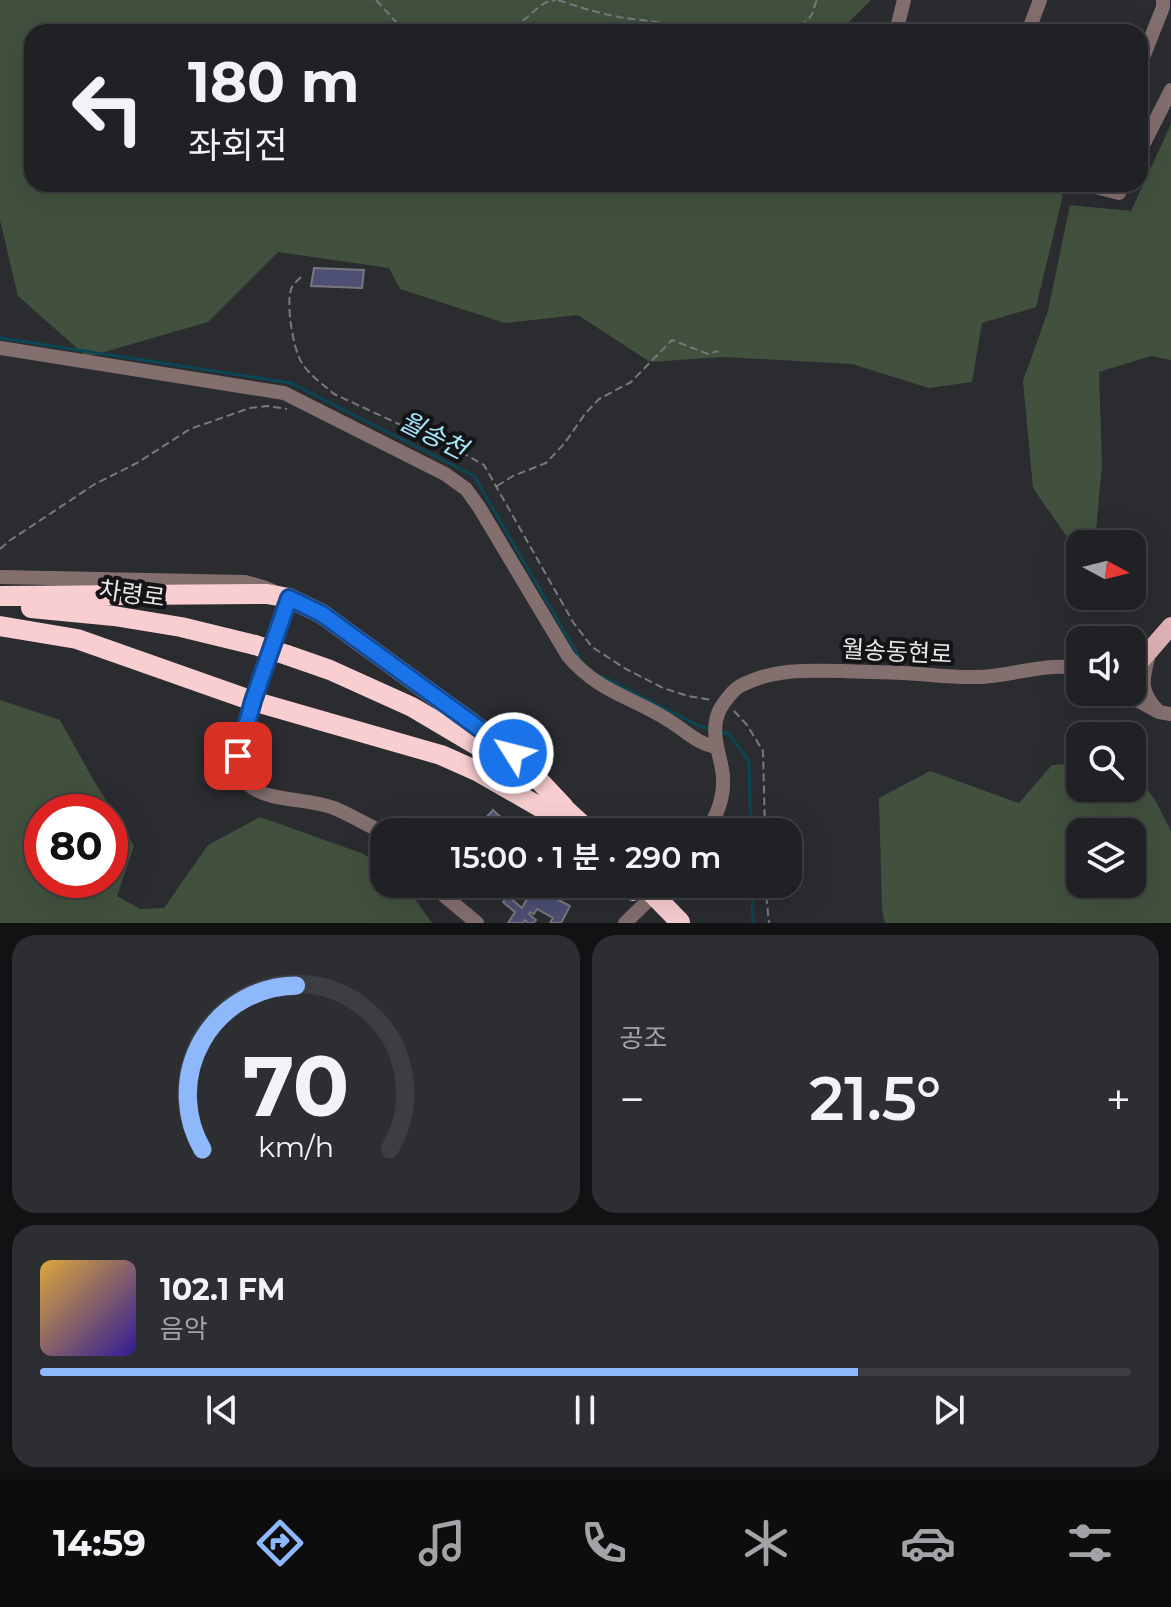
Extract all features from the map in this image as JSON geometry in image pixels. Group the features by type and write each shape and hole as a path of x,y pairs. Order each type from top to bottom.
{"highway":[{"path":"0,596 252,593 289,598 322,614 513,753 564,818"},
{"name":"차령로","path":"0,607 114,616 181,627 254,651"},
{"name":"차령로","path":"0,619 112,628 254,651"},
{"path":"0,626 77,639 253,701 441,755 560,812"},
{"path":"254,651 285,661 407,718 485,763 569,818"},
{"path":"644,898 664,923"},
{"path":"649,898 681,923"}],"main road":[{"path":"1146,655 1171,626"}],"street":[{"path":"902,24 904,0"},
{"path":"1031,24 1040,0"},
{"path":"1148,45 1163,0"},
{"path":"1148,135 1171,90"},
{"path":"0,348 284,393 445,474 466,489 479,507 568,656 582,672 604,688 668,719 705,745 716,742"},
{"path":"0,577 245,582 289,598 253,701 238,756 238,768 243,779 263,794 333,808 370,826"},
{"path":"1146,652 1150,650"},
{"path":"1150,650 1142,678 1144,691 1149,701 1165,713"},
{"name":"월송동현로","path":"724,704 737,688 765,676 793,671 979,677 1066,667"},
{"path":"716,818 722,793 722,768 715,726 724,704"},
{"path":"1146,704 1165,713"},
{"path":"447,898 477,923"},
{"path":"625,923 651,898"}],"path":[{"path":"376,0 397,24"},
{"path":"506,24 522,21 545,1 557,0 623,18 664,24"},
{"path":"803,24 813,13 817,0"},
{"path":"301,277 291,288 289,306 300,362 334,394 484,465 573,622 592,647 663,688 724,704 747,725 763,751 765,818"},
{"path":"496,487 513,476 546,463 599,399 631,382 672,340 708,354 718,351"},
{"path":"0,549 95,484 137,463 190,429 250,408 267,406 298,411 316,407"},
{"path":"766,898 769,923"}],"green space":[{"path":"0,0 871,0 847,24 24,24 24,192 1054,192 1063,195 1036,307 982,323 972,382 929,388 852,364 723,357 650,362 578,315 505,323 400,289 389,268 278,252 208,322 87,357 18,296 0,220"},
{"path":"1171,124 1171,360 1151,356 1099,372 1102,466 1096,530 1066,530 1066,535 1033,488 1023,381 1048,311 1070,205 1131,211 1140,192 1148,192 1148,174"},
{"path":"0,700 60,720 102,794 24,794 24,898 121,898 140,909 164,908 208,845 260,817 364,854 370,858 370,898 414,898 432,923 0,923"},
{"path":"1066,764 1066,802 1146,802 1146,789 1171,831 1171,923 885,923 879,798 930,771 1019,803 1052,765"},
{"path":"128,836 134,846 128,864"}],"building":[{"path":"314,268 364,270 362,288 311,286"},
{"path":"493,810 502,818 486,818"},
{"path":"506,898 522,908 527,898 555,898 570,906 561,923 550,923 553,918 537,909 534,914 529,914 536,920 533,923 525,920 523,923 508,923 515,912 503,902"}],"waterway":[{"name":"월송천","path":"0,338 291,383 474,476 581,660"},
{"name":"월송천","path":"599,675 710,729"},
{"name":"월송천","path":"722,732 729,734 749,761 751,818"},
{"name":"월송천","path":"752,898 753,923"}],"route":[{"path":"238,756 253,701 289,598 322,614 513,753"}]}
